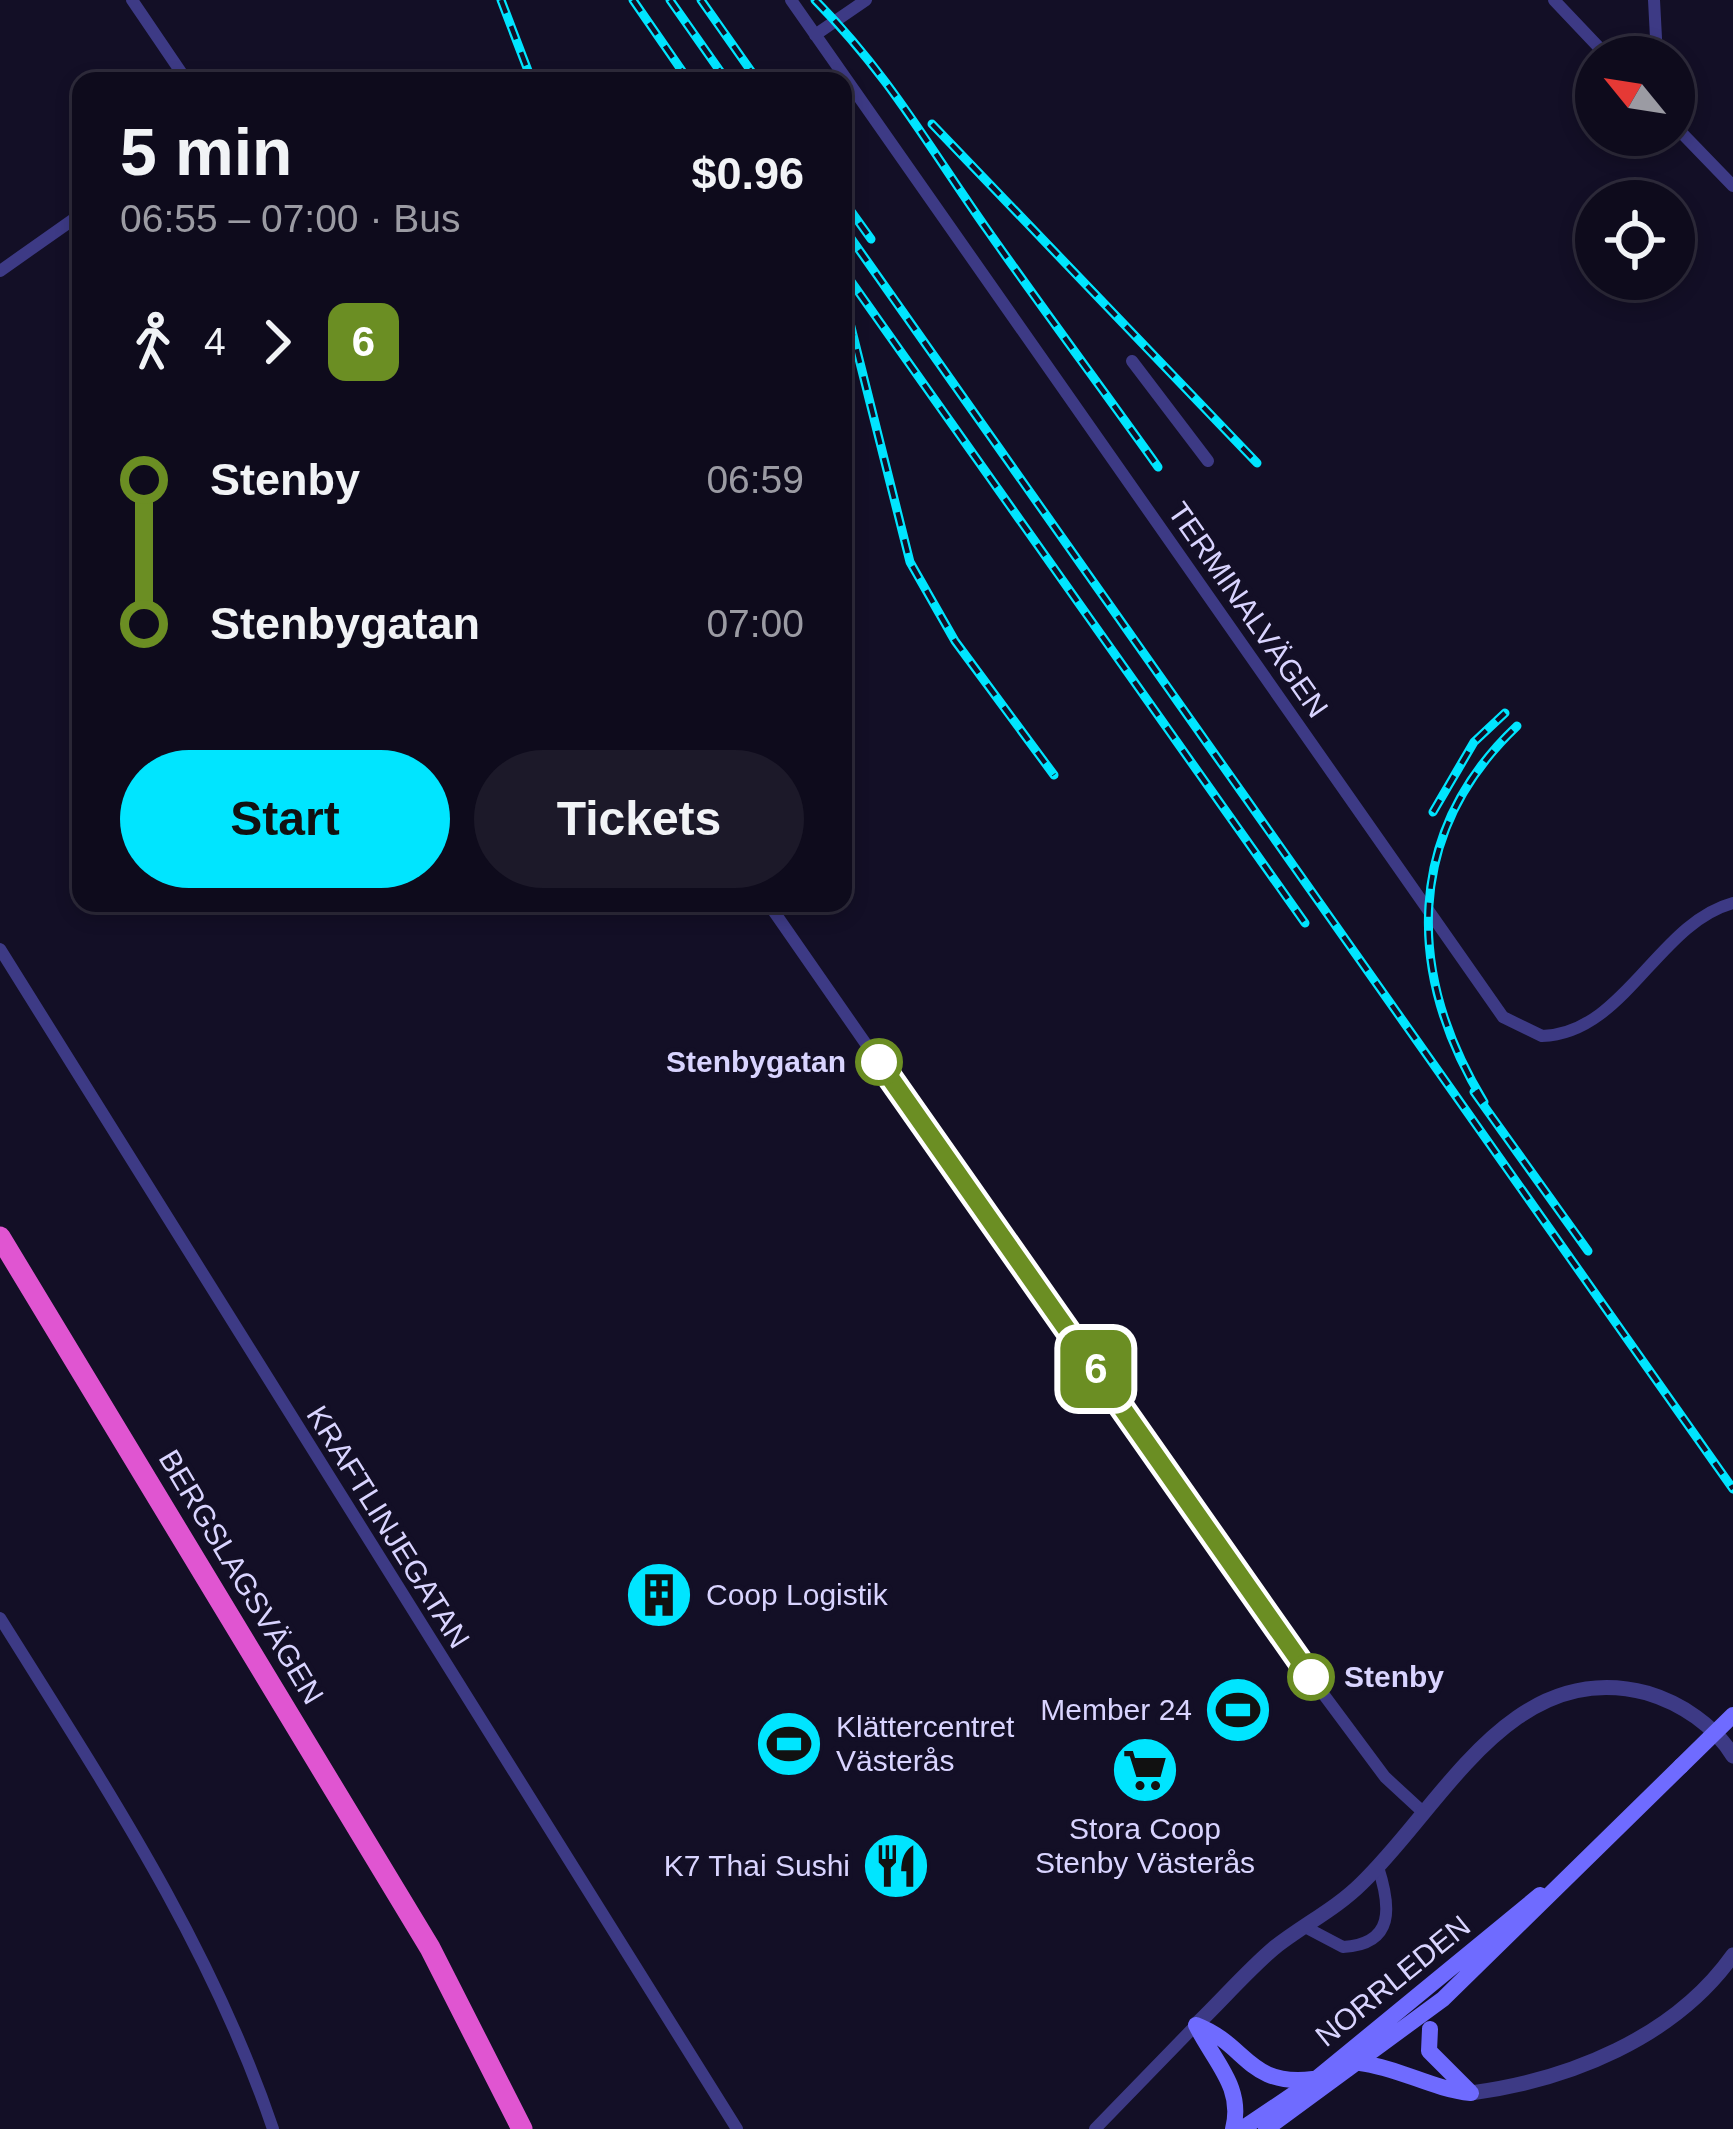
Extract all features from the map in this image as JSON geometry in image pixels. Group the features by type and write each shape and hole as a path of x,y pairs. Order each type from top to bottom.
{"highway":[{"name":"BERGSLAGSVÄGEN","path":"0,1237 430,1948 522,2129"},
{"name":"BERGSLAGSVÄGEN","path":"430,1948 452,1974 536,2129"}],"main road":[{"name":"NORRLEDEN","path":"1266,2129 1444,1999 1733,1715"},
{"name":"NORRLEDEN","path":"1237,2129 1316,2079 1576,1870"},
{"path":"1196,2025 1222,2035 1266,2077 1283,2083 1316,2079"},
{"path":"1196,2025 1234,2086 1237,2129"},
{"path":"1430,2030 1429,2051 1471,2093"},
{"path":"1360,2063 1409,2072 1444,2090 1471,2093"}],"street":[{"path":"132,0 181,72"},
{"name":"TERMINALVÄGEN","path":"791,0 841,72"},
{"path":"815,35 866,0"},
{"path":"1554,0 1588,36"},
{"path":"1654,0 1656,36"},
{"name":"TERMINALVÄGEN","path":"852,88 1503,1017 1542,1036 1585,1024 1702,916 1733,903"},
{"path":"1695,147 1733,186"},
{"path":"0,272 72,220"},
{"path":"1132,361 1208,460"},
{"path":"774,912 1237,1578 1385,1777 1424,1814"},
{"name":"KRAFTLINJEGATAN","path":"0,949 737,2129"},
{"path":"0,1618 113,1794 189,1930 273,2129"},
{"path":"1095,2129 1274,1948 1378,1868 1492,1736 1547,1698 1582,1689 1625,1688 1655,1696 1704,1724 1733,1756"},
{"path":"1305,1927 1343,1947 1376,1939 1384,1930 1388,1912 1378,1868"},
{"path":"1471,2093 1517,2087 1638,2040 1677,2014 1733,1955"},
{"path":"1430,2030 1444,1999"}],"railway":[{"path":"501,0 529,72"},
{"path":"633,0 683,72"},
{"path":"670,0 721,72"},
{"path":"701,0 752,72"},
{"path":"815,0 886,83 1158,467"},
{"path":"932,124 1257,463"},
{"path":"852,213 871,239"},
{"path":"852,240 1733,1489"},
{"path":"852,283 1305,923"},
{"path":"852,331 910,562 955,641 1054,775"},
{"path":"1433,812 1474,742 1505,713"},
{"path":"1484,1102 1458,1053 1440,1004 1430,955 1429,906 1436,858 1453,812 1480,768 1517,726"},
{"path":"1474,1092 1588,1251"}],"bus line":[{"name":"6","path":"879,1062 1071,1332 1237,1578 1311,1677"}],"place":[{"name":"Stenbygatan","path":"879,1062"},
{"name":"Coop Logistik","path":"659,1595"},
{"name":"Stenby","path":"1311,1677"},
{"name":"Member 24","path":"1238,1710"},
{"name":"Klättercentret Västerås","path":"789,1744"},
{"name":"Stora Coop Stenby Västerås","path":"1145,1770"},
{"name":"K7 Thai Sushi","path":"896,1866"}]}
